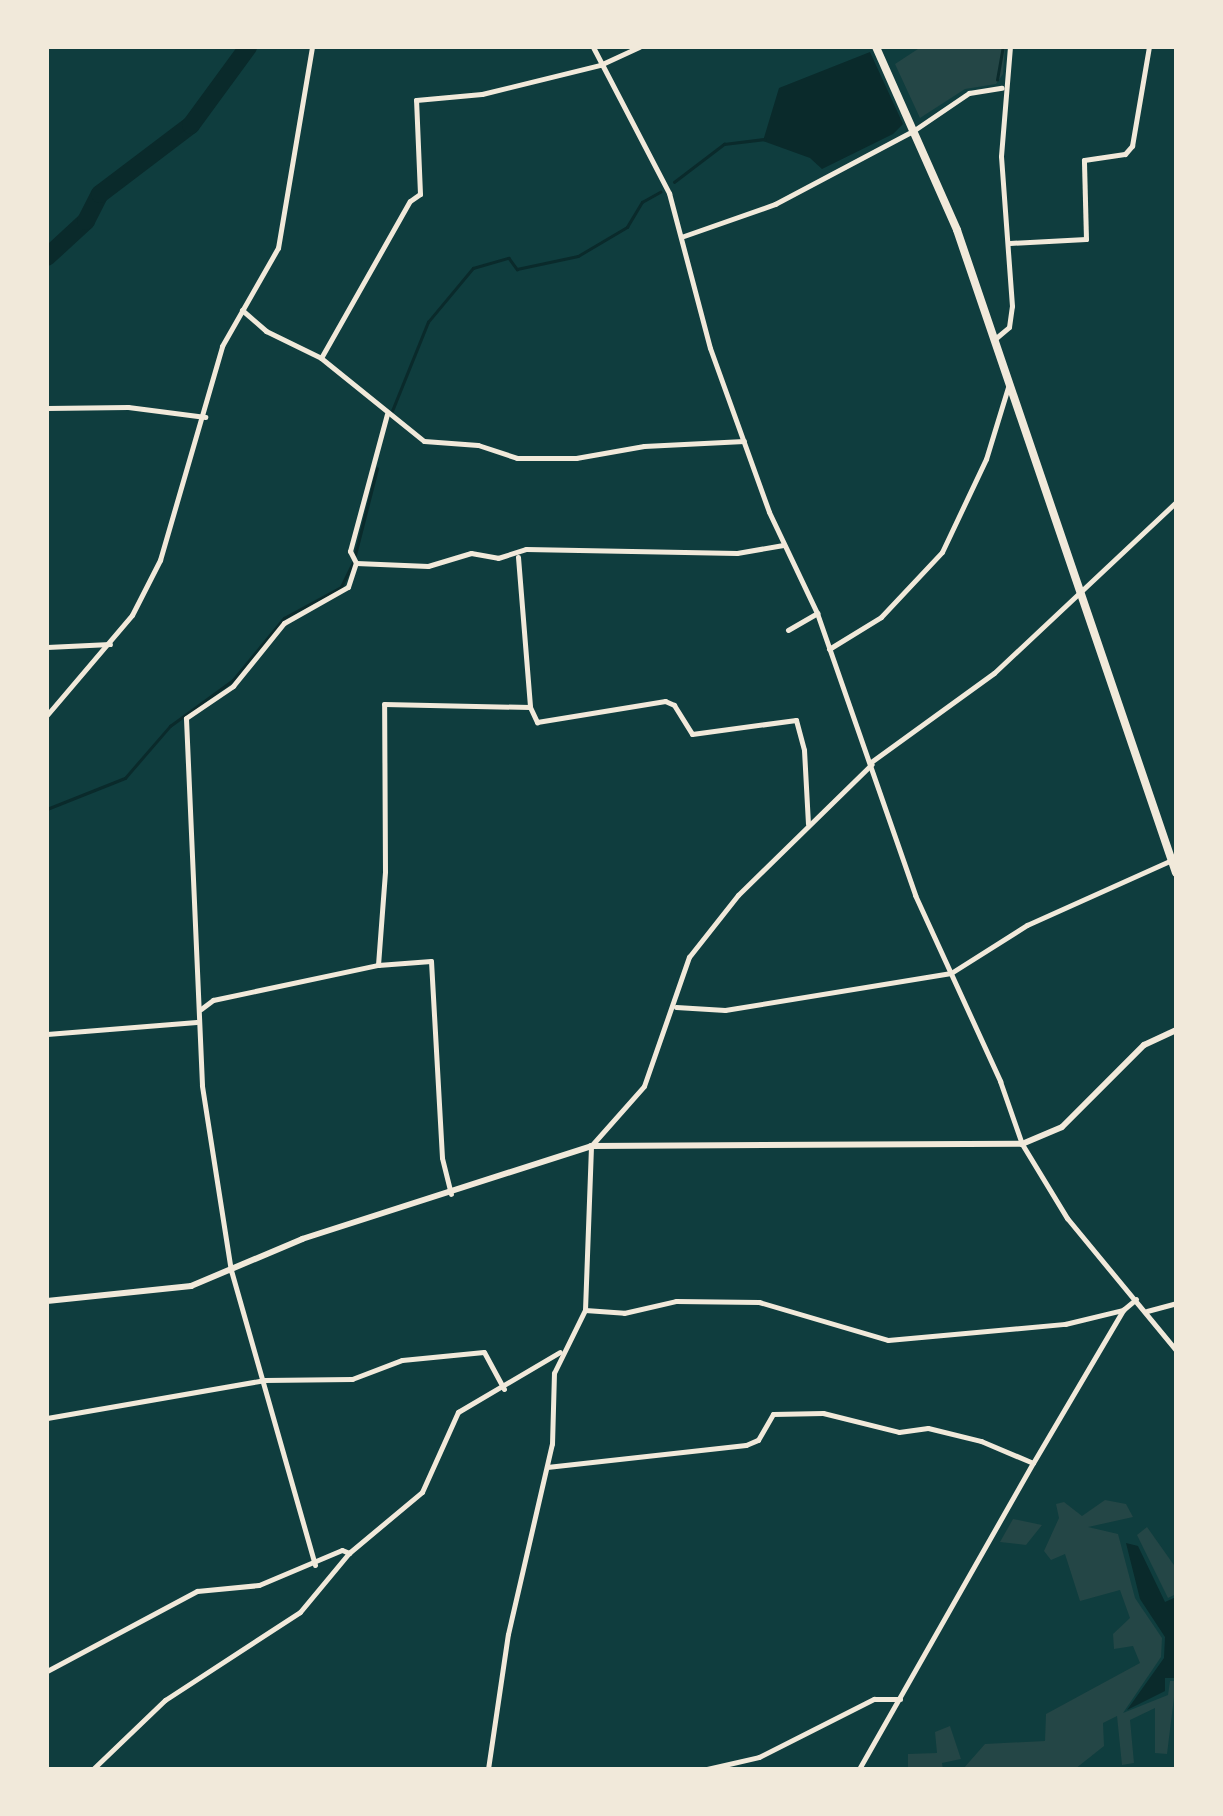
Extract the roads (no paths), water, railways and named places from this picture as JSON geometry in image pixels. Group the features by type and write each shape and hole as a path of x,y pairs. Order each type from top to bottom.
{"main road":[{"path":"876,47 913,131 996,338 1174,859 1176,873"}],"street":[{"path":"47,715 110,644 160,560 176,490 205,418 222,346 278,248 312,47"},
{"path":"593,47 600,65 652,152 681,237 696,303 744,441 783,545 817,613 872,763 905,870 1022,1144 1067,1218 1147,1311 1176,1350"},
{"path":"321,358 410,201 420,194 416,100 482,94 600,65 639,47"},
{"path":"996,338 1009,327 1012,306 1003,88 1010,47"},
{"path":"1010,243 1086,239 1084,160 1125,154 1132,146 1149,47"},
{"path":"681,237 775,204 913,131 969,93 1003,88"},
{"path":"243,310 266,331 321,358 387,414 424,441 478,445 517,457 744,441"},
{"path":"1176,350 1176,390"},
{"path":"829,649 881,617 942,552 986,459 1010,381"},
{"path":"47,408 128,407 205,418"},
{"path":"315,1565 231,1271 197,1022 201,1009 186,718 233,686 284,624 348,587 387,414"},
{"path":"488,1769 508,1634 547,1467 560,1352 585,1310 591,1146 596,1133 635,1103 676,1007 689,957 738,895 872,763 994,674 1176,502"},
{"path":"354,562 428,566 471,552 518,556 526,550 737,553 783,545"},
{"path":"518,556 530,707 537,722 665,701 692,734 796,720 803,738 808,824"},
{"path":"788,630 817,613"},
{"path":"47,647 110,644"},
{"path":"377,965 385,871 384,704 530,707"},
{"path":"676,1007 725,1010 951,973 1039,919 1174,859"},
{"path":"201,1009 214,1000 377,965 431,961 442,1158 451,1194"},
{"path":"47,1034 197,1022"},
{"path":"47,1301 172,1290 231,1271 302,1239 451,1194 534,1159 591,1146 1022,1144 1062,1127 1144,1045 1176,1030"},
{"path":"859,1769 1033,1463 1123,1310 1136,1298"},
{"path":"585,1310 624,1313 676,1301 759,1301 888,1340 1065,1324 1123,1310"},
{"path":"1147,1311 1176,1303"},
{"path":"47,1418 264,1380 352,1379 402,1360 484,1352 504,1389"},
{"path":"93,1769 164,1700 300,1612 349,1553 422,1492 458,1412 504,1389 560,1352"},
{"path":"547,1467 746,1445 758,1440 772,1413 822,1413 900,1432 928,1429 981,1441 1033,1463"},
{"path":"47,1671 197,1591 259,1585 315,1565 342,1550 349,1553"},
{"path":"707,1769 759,1757 874,1699 900,1699"}],"waterway":[{"path":"47,257 86,221 100,194 191,125 248,47"},
{"path":"997,80 1003,47"},
{"path":"674,182 724,144 765,139"},
{"path":"392,411 428,322 473,268 509,258 517,269 578,256 627,227 642,202 660,192"},
{"path":"355,555 377,469"},
{"path":"47,809 125,778 170,726 233,680 284,618 341,587 353,562"}]}
